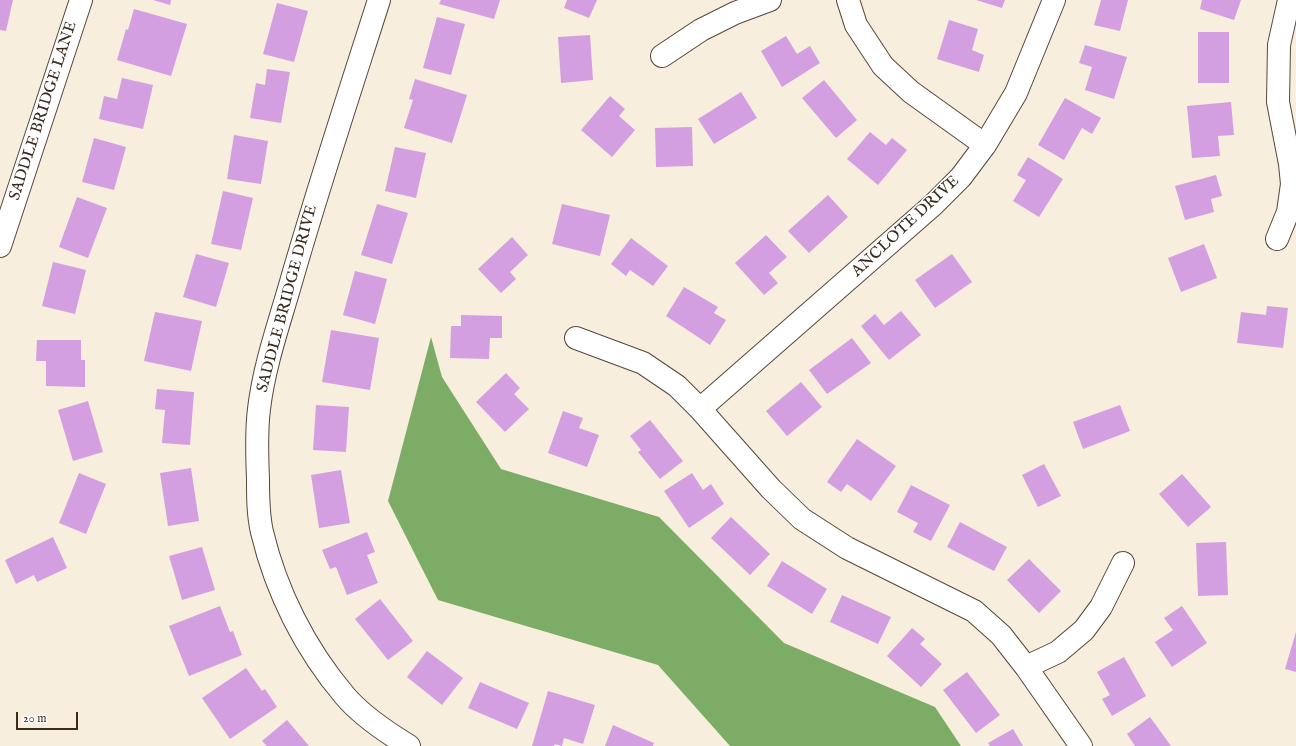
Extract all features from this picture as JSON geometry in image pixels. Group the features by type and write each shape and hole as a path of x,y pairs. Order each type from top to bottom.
{"street":[{"name":"SADDLE BRIDGE LANE","path":"0,246 81,0"},
{"name":"SADDLE BRIDGE DRIVE","path":"379,0 311,212 263,379 257,440 258,493 262,531 271,563 281,592 309,646 345,697 367,717 409,746"},
{"path":"662,56 701,30 735,13 770,0"},
{"path":"848,0 856,26 883,66 911,92 986,145"},
{"name":"ANCLOTE DRIVE","path":"700,409 933,205 960,177 986,145 1016,93 1054,0"},
{"path":"1277,239 1288,212 1292,184 1290,164 1278,102 1279,45 1288,0"},
{"path":"576,338 643,363 677,386 700,409 770,489 802,519 847,548 974,611 1001,635 1026,667 1081,746"},
{"path":"1026,667 1058,652 1084,630 1101,608 1123,563"}],"green space":[{"path":"431,337 442,377 501,469 659,517 784,643 935,707 961,746 730,746 658,665 438,600 388,501"}],"building":[{"path":"0,0 13,0 6,31 0,30"},
{"path":"153,0 171,0 170,5"},
{"path":"441,0 500,0 494,19 439,4"},
{"path":"567,0 597,0 589,18 564,8"},
{"path":"976,0 1005,0 1002,8"},
{"path":"1101,0 1128,0 1120,31 1094,25"},
{"path":"1202,0 1241,0 1234,20 1200,9"},
{"path":"277,3 308,11 294,62 263,54"},
{"path":"134,9 187,24 171,76 117,60 126,29 128,30"},
{"path":"437,17 465,24 451,75 423,68"},
{"path":"949,20 978,29 972,50 984,55 979,72 937,59"},
{"path":"1198,32 1229,32 1229,83 1198,83"},
{"path":"590,35 593,80 561,83 558,37"},
{"path":"786,36 797,54 810,46 820,63 782,87 761,51"},
{"path":"1085,45 1127,57 1114,99 1085,90 1092,67 1079,63"},
{"path":"267,69 290,72 281,123 250,118 256,83 265,85"},
{"path":"122,78 153,85 143,129 99,119 104,96 117,99"},
{"path":"415,79 467,95 452,143 404,128 413,100 409,99"},
{"path":"824,80 857,120 836,138 802,98"},
{"path":"741,92 757,118 714,144 698,119"},
{"path":"610,96 625,109 619,116 635,130 612,157 581,130"},
{"path":"1065,98 1101,118 1092,134 1082,128 1064,160 1038,145"},
{"path":"1231,102 1234,135 1218,136 1220,156 1192,158 1187,106"},
{"path":"692,127 693,166 656,167 655,128"},
{"path":"870,132 886,145 892,138 907,150 878,185 847,159"},
{"path":"234,135 268,141 261,184 227,179"},
{"path":"94,138 126,147 114,190 82,182"},
{"path":"395,147 426,153 416,198 385,191"},
{"path":"1028,157 1063,179 1039,217 1013,201 1026,180 1017,175"},
{"path":"1216,175 1222,196 1211,199 1214,212 1185,220 1175,186"},
{"path":"223,191 253,198 241,250 211,244"},
{"path":"828,195 848,217 809,253 788,231"},
{"path":"77,197 107,208 88,258 59,247"},
{"path":"377,204 408,213 392,264 361,255"},
{"path":"562,204 610,215 600,256 552,244"},
{"path":"766,235 787,257 769,273 778,283 764,295 735,263"},
{"path":"512,237 528,255 510,272 516,279 501,293 478,269"},
{"path":"631,238 668,266 653,286 630,270 626,276 611,264"},
{"path":"1204,244 1217,278 1181,292 1168,258"},
{"path":"196,254 229,263 216,307 183,297"},
{"path":"952,254 972,282 935,308 915,280"},
{"path":"53,262 86,270 75,314 42,306"},
{"path":"355,271 387,279 375,324 343,315"},
{"path":"684,287 718,307 714,313 726,320 710,345 666,316"},
{"path":"1267,306 1288,308 1283,348 1237,343 1241,312 1266,315"},
{"path":"901,311 921,335 889,360 861,326 875,314 884,325"},
{"path":"155,312 202,321 191,371 144,361"},
{"path":"461,315 502,316 502,338 490,338 489,359 450,358 451,326 461,326"},
{"path":"331,330 379,338 370,390 322,382"},
{"path":"852,338 871,363 827,394 809,370"},
{"path":"37,340 81,340 81,360 85,360 85,387 46,386 46,361 36,361"},
{"path":"506,373 520,388 514,394 529,409 505,432 476,402"},
{"path":"801,382 822,407 787,436 766,411"},
{"path":"157,389 194,392 190,445 162,443 165,410 155,409"},
{"path":"88,401 103,452 73,461 58,410"},
{"path":"316,405 349,407 346,452 313,450"},
{"path":"1120,405 1130,431 1083,449 1073,422"},
{"path":"563,411 583,418 579,428 599,435 587,467 548,453"},
{"path":"650,420 683,461 660,479 638,452 641,450 630,436"},
{"path":"857,439 896,466 871,501 847,484 841,492 827,482"},
{"path":"1044,464 1061,496 1038,507 1022,475"},
{"path":"191,468 199,521 168,526 160,473"},
{"path":"341,470 350,523 319,528 311,475"},
{"path":"79,473 106,484 86,534 59,523"},
{"path":"692,473 703,490 711,484 724,504 689,528 664,491"},
{"path":"1182,474 1211,507 1188,527 1159,494"},
{"path":"911,485 950,505 931,541 913,532 918,523 897,512"},
{"path":"731,517 770,554 750,575 711,538"},
{"path":"960,522 1007,547 994,571 947,547"},
{"path":"367,532 375,552 367,555 378,583 347,595 336,567 330,569 322,550"},
{"path":"53,537 67,568 37,582 34,575 16,584 5,560"},
{"path":"1226,542 1228,595 1198,596 1196,543"},
{"path":"202,547 215,590 182,600 169,556"},
{"path":"1029,559 1061,591 1039,613 1007,580"},
{"path":"782,561 827,589 812,614 767,586"},
{"path":"842,595 891,617 878,644 830,622"},
{"path":"380,599 413,641 388,660 355,619"},
{"path":"220,606 230,632 233,631 242,655 189,676 169,626"},
{"path":"1182,606 1207,643 1172,667 1155,642 1173,630 1164,618"},
{"path":"912,628 925,639 920,644 942,664 921,687 887,656"},
{"path":"1296,632 1296,672 1285,669"},
{"path":"427,651 463,678 442,705 407,677"},
{"path":"1124,657 1146,696 1112,716 1102,699 1110,695 1097,672"},
{"path":"246,668 262,691 265,689 277,707 230,739 202,698"},
{"path":"967,672 1000,715 976,733 943,690"},
{"path":"480,682 529,703 517,729 468,708"},
{"path":"548,691 595,705 583,744 564,738 562,746 555,744 554,746 532,746"},
{"path":"1150,717 1171,746 1135,746 1127,734"},
{"path":"287,720 309,746 267,746 262,741"},
{"path":"613,725 654,743 653,746 605,746"},
{"path":"1013,729 1023,746 990,746 988,743"}]}
